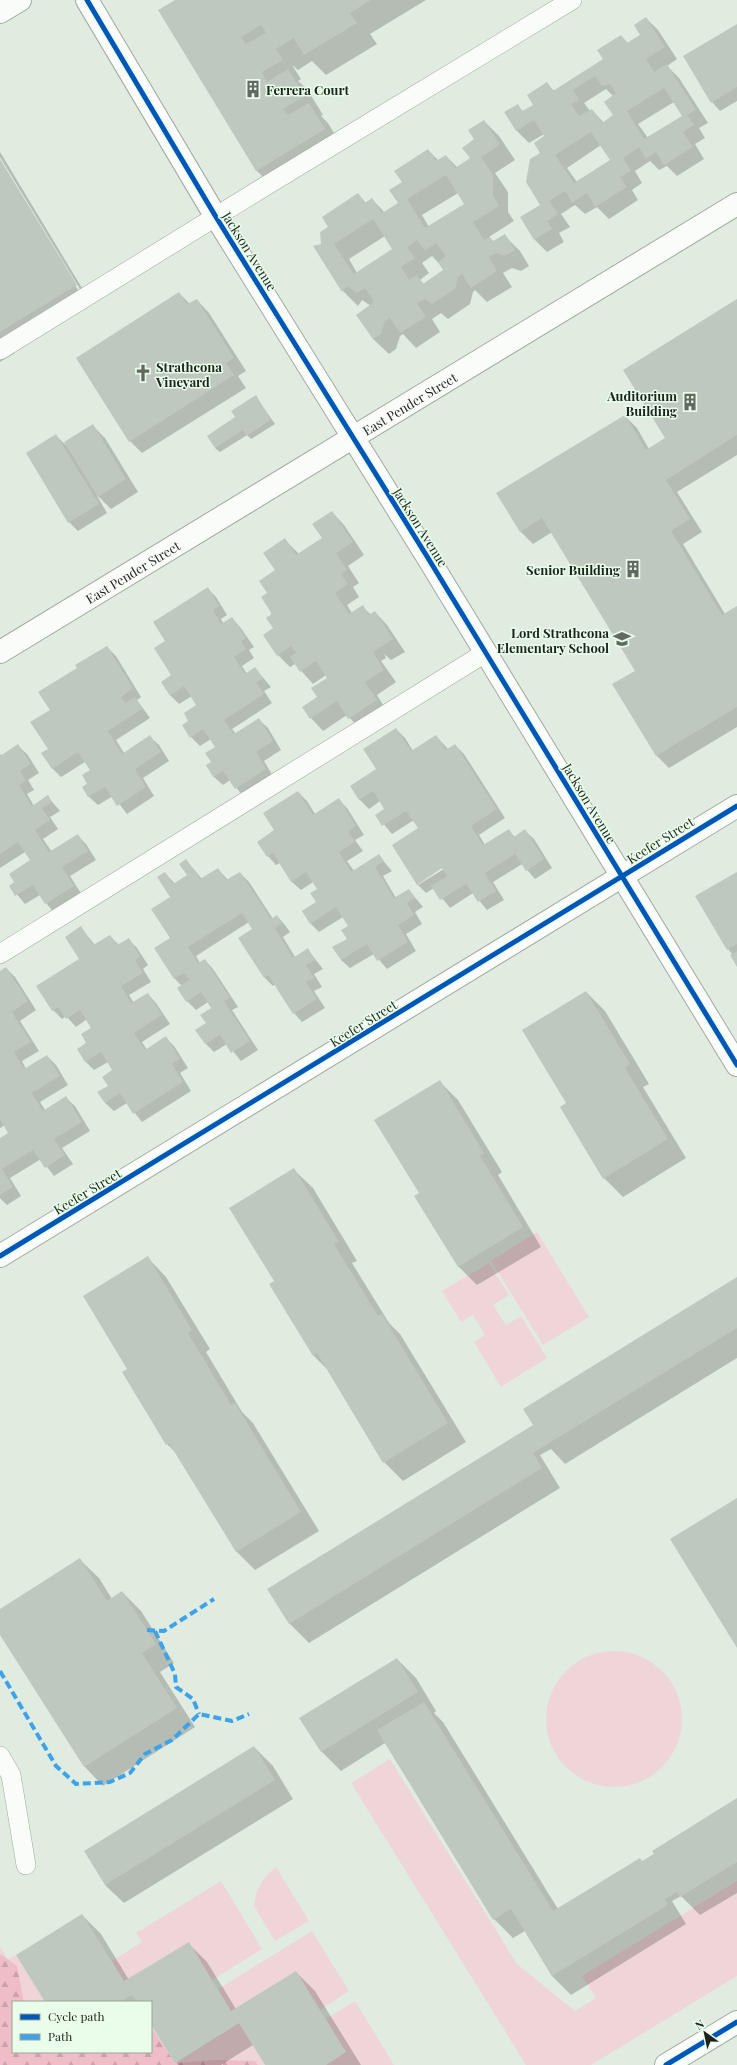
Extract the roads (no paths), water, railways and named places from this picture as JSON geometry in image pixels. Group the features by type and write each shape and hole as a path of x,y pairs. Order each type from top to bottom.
{"street":[{"path":"0,12 20,0"},
{"name":"Jackson Avenue","path":"87,0 216,217 353,437 737,1065"},
{"name":"East Pender Street","path":"0,652 737,204"},
{"name":"Keefer Street","path":"0,1256 737,806"},
{"path":"666,2065 737,2022"}],"lane":[{"path":"0,350 572,0"},
{"path":"0,954 485,653"},
{"path":"0,1756 11,1775 26,1865"}],"place":[{"name":"Ferrera Court","path":"253,89"},
{"name":"Strathcona Vineyard","path":"143,373"},
{"name":"Auditorium Building","path":"690,402"},
{"name":"Senior Building","path":"633,569"},
{"name":"Lord Strathcona Elementary School","path":"622,639"}]}
